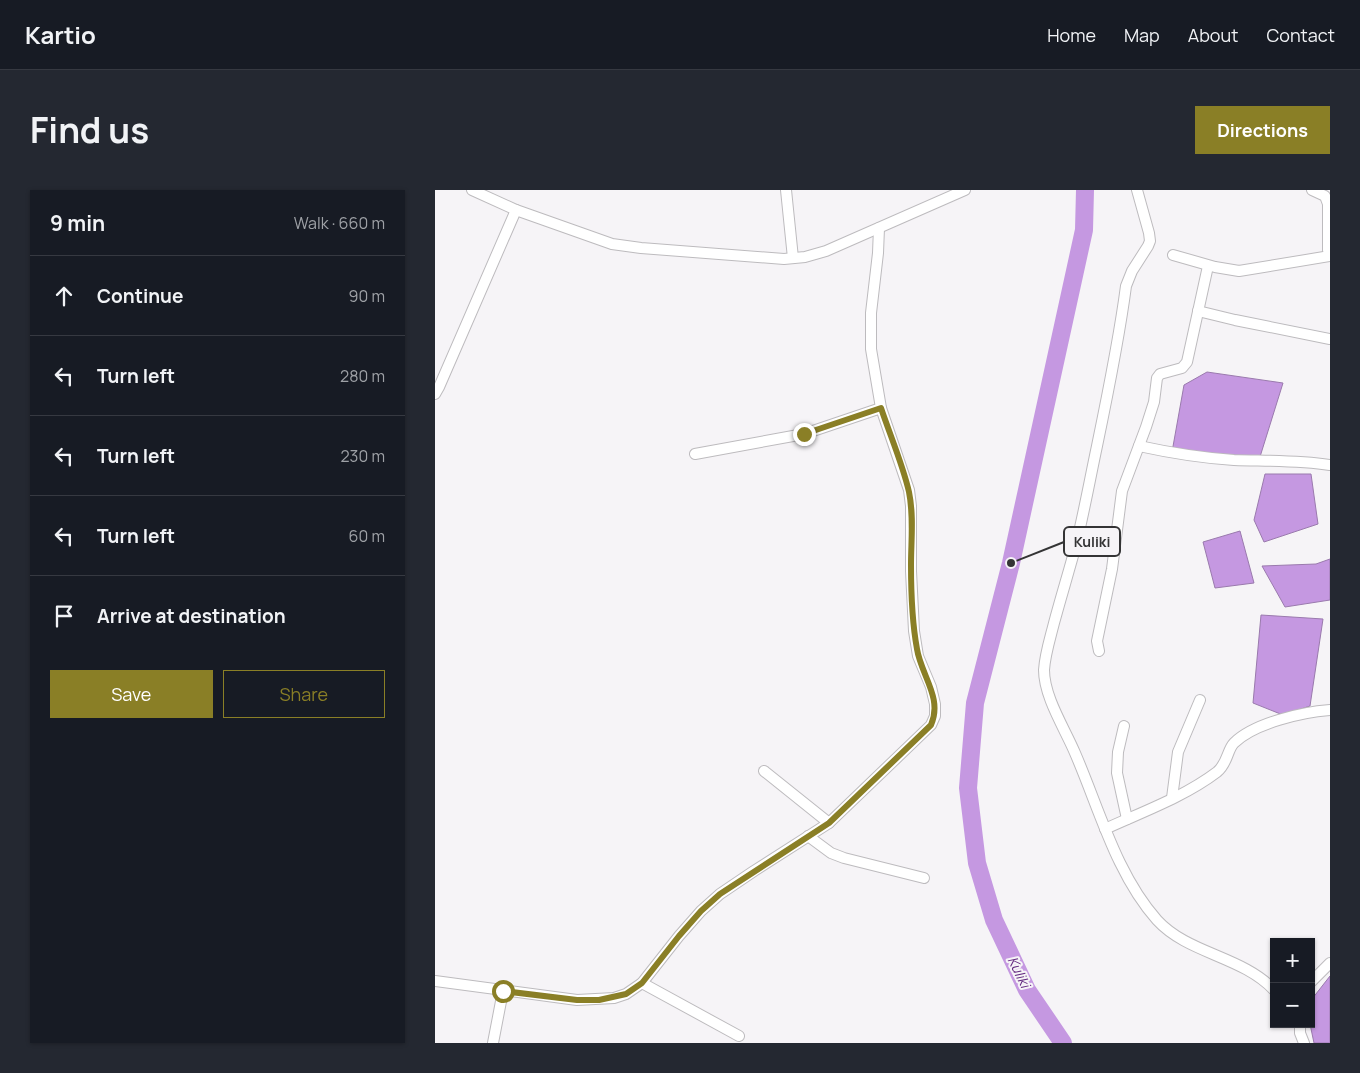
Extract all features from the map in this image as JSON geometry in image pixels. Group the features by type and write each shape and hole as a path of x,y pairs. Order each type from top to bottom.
{"street":[{"path":"472,190 516,210 612,244 748,258 805,257 826,251 965,190"},
{"path":"787,190 793,258"},
{"path":"1137,190 1150,241 1132,271 1126,286 1109,384 1078,534 1046,653 1044,672 1047,691 1089,786 1114,852 1157,920 1169,932 1252,973 1270,986"},
{"path":"1173,256 1208,266 1239,271 1330,255 1328,250 1328,204 1325,193 1312,190"},
{"path":"435,394 516,210"},
{"path":"435,981 568,1000 599,1000 626,994 642,983 679,936 701,911 720,894 829,823 931,725 935,716 935,704 931,687 918,656 914,631 909,490 881,408 870,334 879,228"},
{"path":"1099,651 1097,641 1112,569 1122,492 1154,402 1157,378 1160,374 1182,368 1187,362 1208,266"},
{"path":"1198,311 1330,339"},
{"path":"695,454 804,434 881,408"},
{"path":"1139,446 1174,454 1213,458 1305,461 1330,465"},
{"path":"1172,798 1178,752 1200,700"},
{"path":"1105,829 1189,790 1219,770 1226,761 1233,744 1257,728 1308,713 1330,710"},
{"path":"1124,726 1118,752 1117,773 1127,819"},
{"path":"764,771 829,823"},
{"path":"808,836 831,853 844,858 924,878"},
{"path":"1315,978 1330,963"},
{"path":"642,983 739,1036"},
{"path":"493,1043 503,991"}],"shaded area":[{"path":"1207,372 1283,383 1259,460 1172,452 1184,385"},
{"path":"1265,474 1311,474 1318,524 1264,542 1254,520"},
{"path":"1240,531 1254,583 1215,588 1203,542"},
{"path":"1330,559 1330,600 1285,607 1262,566 1316,564"},
{"path":"1261,615 1323,619 1310,706 1283,715 1253,703"},
{"path":"1330,976 1330,1043 1314,1043 1311,1028 1315,1028 1315,995"}],"waterway":[{"name":"Kuliki","path":"1063,1043 1027,990 994,920 977,863 968,788 975,703 1011,563 1084,230 1085,190"}],"place":[{"name":"Kuliki","path":"1011,563"}],"route":[{"path":"503,991 577,1000 599,1000 626,994 642,983 679,936 701,911 720,894 829,823 931,725 935,716 935,704 931,687 918,656 914,631 909,490 881,408 804,434"}]}
